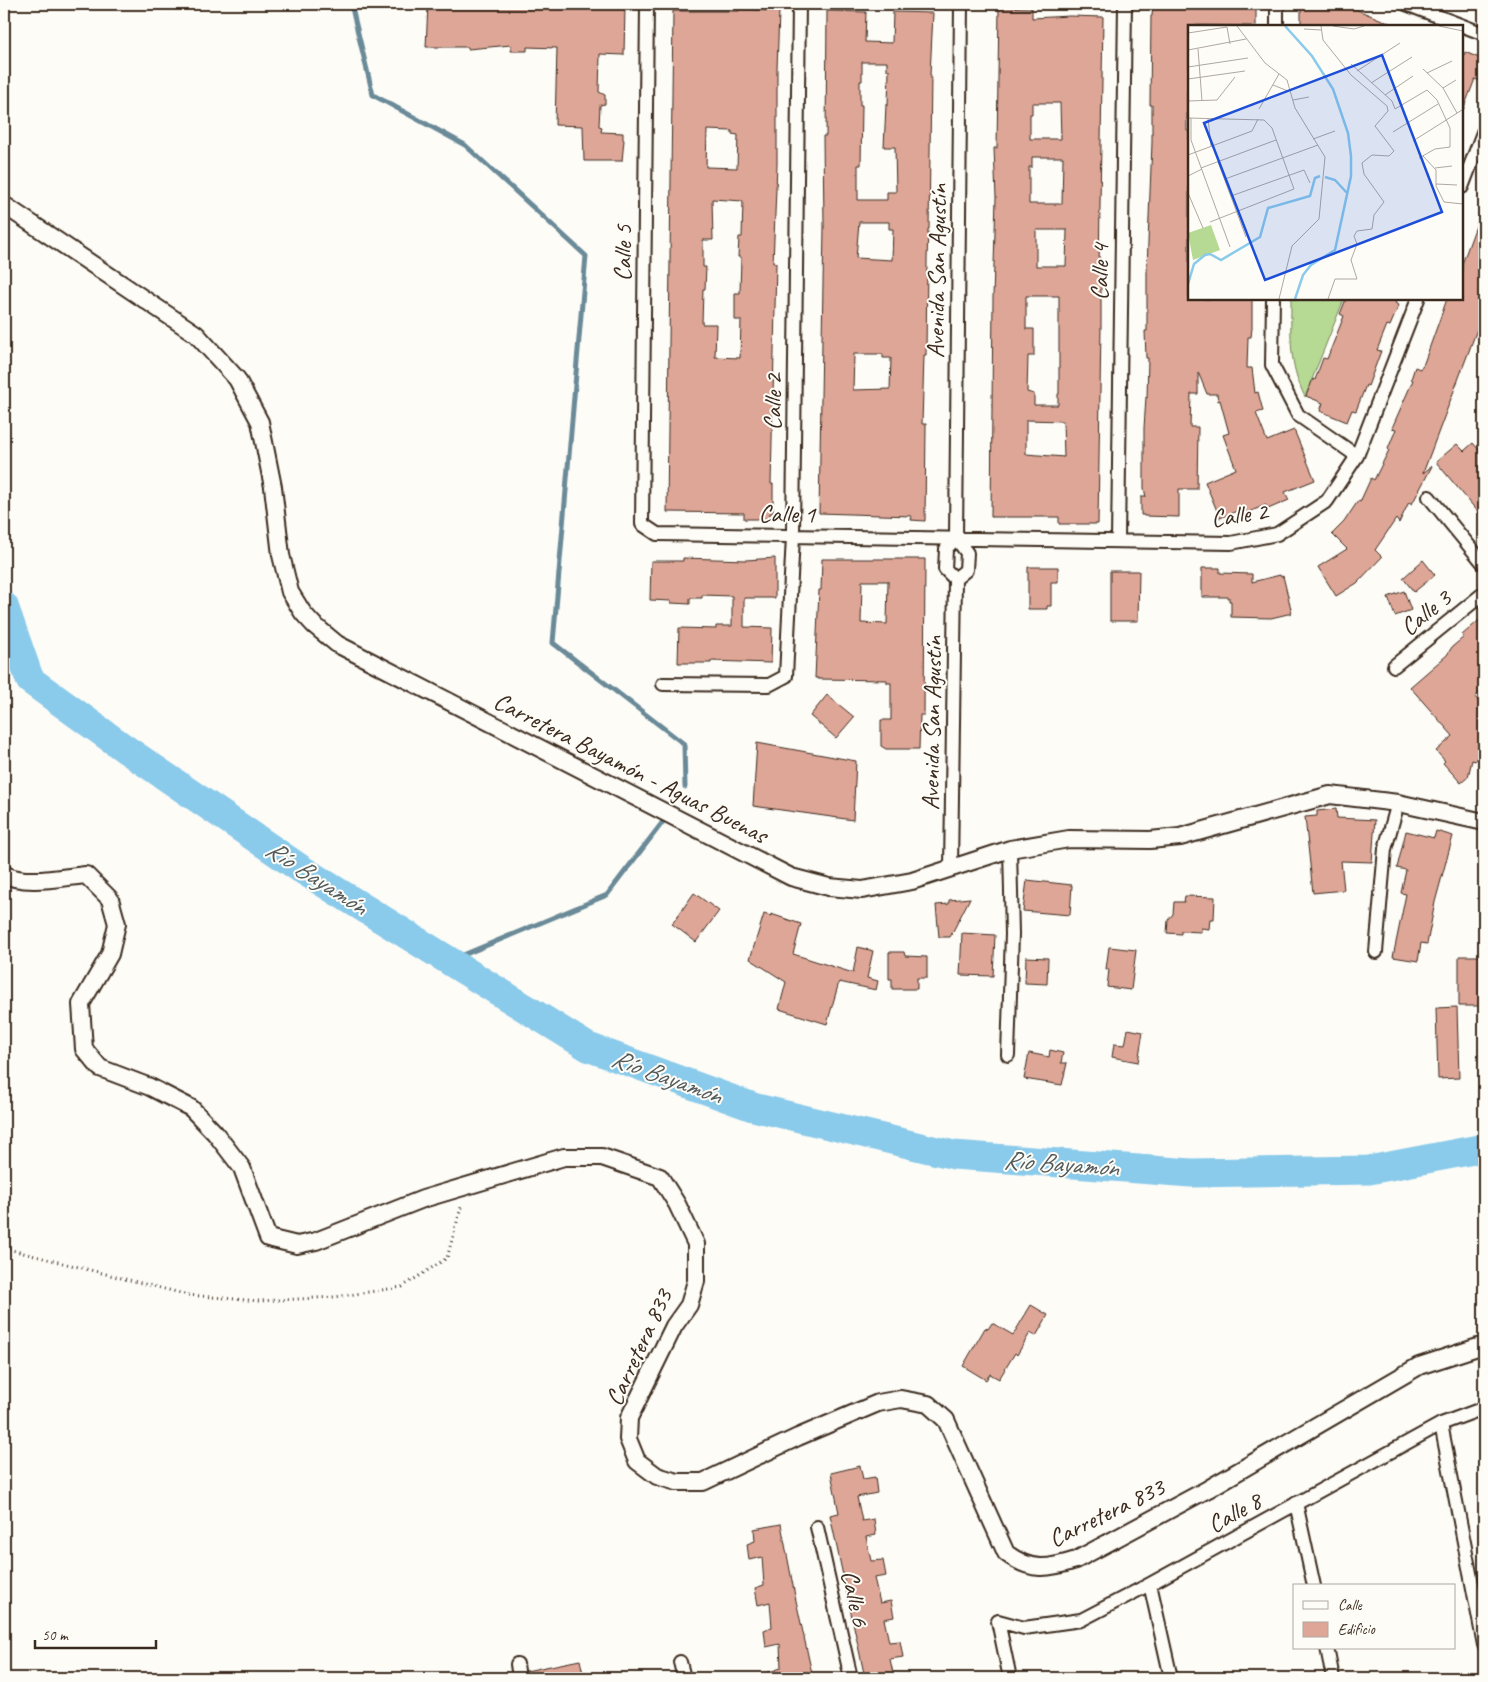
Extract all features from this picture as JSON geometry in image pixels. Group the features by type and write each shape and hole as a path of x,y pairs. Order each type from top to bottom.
{"street":[{"name":"Calle 5","path":"642,502 647,4"},
{"name":"Calle 2","path":"663,684 769,685 786,676 793,536 799,4"},
{"name":"Avenida San Agustín","path":"955,578 966,570 967,553 956,538 961,4"},
{"name":"Calle 4","path":"1118,541 1126,4"},
{"path":"1277,4 1277,25"},
{"path":"1406,4 1461,25"},
{"path":"1463,26 1484,34"},
{"path":"1463,184 1484,130"},
{"name":"Carretera Bayamón - Aguas Buenas","path":"4,205 196,334 236,378 260,422 274,487 281,555 290,592 303,613 314,625 337,644 791,877 830,887 862,890 912,881 1010,849 1069,839 1150,840 1180,837 1330,795 1398,803 1484,822"},
{"path":"1273,300 1272,364 1298,415 1357,456"},
{"name":"Calle 2","path":"956,538 1231,543 1277,534 1327,501 1357,456 1418,300"},
{"path":"1429,497 1484,564"},
{"name":"Calle 1","path":"642,502 642,524 657,534 956,538"},
{"name":"Avenida San Agustín","path":"951,869 955,578 945,569 946,549 956,538"},
{"name":"Calle 3","path":"1394,666 1484,593"},
{"path":"1376,952 1385,850 1398,803"},
{"path":"1008,1055 1012,934 1010,849"},
{"name":"Carretera 833","path":"4,874 12,879 37,880 86,875 110,899 117,924 110,954 80,1004 84,1049 100,1068 150,1087 191,1108 215,1133 242,1168 268,1238 297,1245 316,1241 423,1199 564,1157 602,1157 660,1177 677,1204 696,1244 696,1281 688,1305 674,1326 630,1418 628,1439 637,1461 657,1476 677,1482 703,1482 878,1403 901,1399 928,1404 946,1420 1006,1553 1018,1562 1035,1567 1054,1567 1076,1560 1208,1489 1419,1366 1484,1345"},
{"name":"Calle 8","path":"1010,1678 998,1620 1024,1628 1081,1620 1441,1424 1484,1408"},
{"path":"1441,1424 1484,1645"},
{"path":"1296,1503 1314,1584"},
{"name":"Calle 6","path":"817,1527 851,1678"},
{"path":"1150,1584 1171,1678"},
{"path":"1327,1650 1333,1678"},
{"path":"680,1662 684,1678"},
{"path":"517,1664 519,1678"}],"path":[{"path":"4,1248 188,1295 259,1302 335,1297 402,1287 447,1258 466,1186"}],"green space":[{"path":"1291,300 1344,300 1305,397 1293,361"}],"building":[{"path":"1153,4 1256,4 1256,25 1188,25 1188,300 1252,300 1252,328 1251,337 1248,337 1247,368 1252,368 1255,393 1258,392 1263,411 1256,413 1267,441 1294,430 1315,480 1285,492 1289,500 1268,509 1266,505 1246,513 1244,508 1220,518 1205,482 1236,469 1223,435 1229,433 1220,400 1218,401 1217,394 1207,394 1198,372 1198,394 1191,394 1190,427 1198,427 1197,489 1179,489 1179,517 1141,515 1141,497 1146,497 1144,488 1144,428 1148,358 1146,358 1145,331 1147,331 1147,268 1152,142 1152,105 1150,105"},
{"path":"1301,4 1329,4 1329,8 1355,9 1395,25 1301,25"},
{"path":"428,5 625,7 624,55 600,54 599,92 605,95 605,104 600,105 599,126 602,127 601,132 623,133 622,161 584,161 583,126 555,125 557,48 527,47 527,51 511,51 511,45 468,49 468,47 426,47"},
{"path":"999,7 1032,8 1032,18 1103,17 1099,267 1101,267 1101,326 1098,524 1059,524 1059,517 991,517 996,198 994,148 997,148","holes":["1032,103 1060,103 1061,139 1030,139 1030,114 1032,114","1032,157 1063,157 1062,204 1029,204 1029,167 1032,167","1036,230 1067,230 1066,266 1036,266","1026,296 1059,296 1058,405 1034,405 1034,394 1027,392 1028,356 1034,356 1034,329 1026,329","1026,420 1063,421 1064,457 1026,454"]},
{"path":"739,9 779,11 777,164 773,263 776,263 771,484 773,484 773,513 770,513 770,519 744,519 744,513 667,512 673,11 739,11","holes":["707,130 732,131 732,134 738,135 737,168 706,167","712,199 743,201 742,237 739,237 738,257 741,257 740,293 735,293 735,320 741,320 740,358 715,357 716,324 702,324 706,267 703,267 703,240 713,240"]},
{"path":"827,11 866,12 865,42 892,43 893,12 933,13 930,75 926,355 924,355 922,424 926,424 925,521 911,520 912,516 819,513 824,227 823,136 826,136","holes":["862,62 887,62 887,70 889,70 884,147 895,147 896,192 887,192 887,200 858,200 858,165 861,165 862,105 860,105 860,81 862,81","859,222 889,222 889,229 893,229 892,260 856,258","854,354 883,354 883,358 891,358 890,389 853,390"]},
{"path":"1465,52 1484,60 1484,82 1475,79 1463,110 1463,58"},
{"path":"1484,207 1484,311 1423,473 1432,466 1412,504 1409,502 1399,523 1396,519 1375,550 1382,557 1357,583 1336,596 1318,567 1347,549 1332,534 1344,522 1358,501 1360,502 1371,478 1374,480 1389,450 1396,429 1392,428 1413,380 1411,379 1415,367 1420,369 1424,363 1447,300 1463,300 1463,261"},
{"path":"1346,300 1396,300 1395,303 1399,305 1390,326 1387,325 1377,350 1381,351 1368,386 1366,385 1356,411 1352,410 1347,422 1320,411 1323,403 1306,396 1313,379 1315,380 1323,358 1327,359 1344,316 1340,314"},
{"path":"1473,443 1484,456 1484,519 1436,462 1457,444 1464,451"},
{"path":"683,558 746,560 775,558 775,598 744,598 744,627 772,628 771,663 711,661 711,663 678,663 679,628 716,629 716,626 732,626 732,596 702,595 702,598 690,598 690,604 650,600 651,561 683,561"},
{"path":"822,559 925,559 924,715 920,715 919,749 886,749 881,746 881,720 891,720 891,683 887,683 887,680 815,678 819,590 821,590","holes":["862,581 888,581 887,624 861,623"]},
{"path":"1423,560 1435,575 1414,592 1403,578"},
{"path":"1028,567 1058,567 1058,582 1051,582 1051,606 1047,606 1047,609 1028,609"},
{"path":"1202,568 1220,568 1220,573 1252,574 1252,582 1280,575 1281,577 1283,576 1292,613 1271,618 1231,617 1231,601 1229,601 1229,597 1202,597"},
{"path":"1110,571 1139,571 1138,621 1110,621"},
{"path":"1404,591 1411,610 1395,616 1388,597"},
{"path":"1484,616 1484,649 1479,653 1484,660 1484,688 1475,697 1484,708 1484,752 1475,761 1472,760 1468,777 1461,783 1443,763 1445,761 1436,751 1453,736 1410,687 1447,655 1452,647 1464,637 1462,635"},
{"path":"827,695 854,717 836,738 810,716"},
{"path":"757,743 856,761 853,820 753,806"},
{"path":"1336,809 1337,818 1375,820 1372,862 1341,861 1344,890 1313,893 1305,817 1317,816 1317,811"},
{"path":"1406,831 1434,838 1436,831 1453,836 1435,902 1427,944 1421,943 1418,961 1393,957 1406,894 1401,893 1406,870 1397,868"},
{"path":"1027,880 1072,885 1070,915 1023,911"},
{"path":"694,893 719,911 696,942 672,924"},
{"path":"1185,896 1215,897 1214,919 1210,919 1209,929 1201,928 1201,932 1181,931 1181,934 1167,933 1168,920 1173,914 1174,902 1184,902"},
{"path":"970,898 950,937 939,937 936,905 949,904 949,900"},
{"path":"764,914 771,916 771,914 801,924 793,954 853,973 858,947 873,951 867,978 878,981 876,990 839,982 827,1024 779,1009 786,982 750,959"},
{"path":"962,933 995,935 993,976 960,975"},
{"path":"1109,947 1136,950 1131,990 1107,987 1109,969 1106,969"},
{"path":"889,952 904,952 905,956 927,957 927,978 917,978 917,989 892,989 892,979 889,979"},
{"path":"1459,956 1483,956 1484,1006 1459,1006"},
{"path":"1026,957 1048,958 1047,984 1025,983"},
{"path":"1457,1007 1459,1078 1438,1079 1436,1008"},
{"path":"1128,1029 1143,1032 1138,1062 1112,1057 1114,1044 1125,1045"},
{"path":"1050,1050 1063,1053 1061,1063 1067,1063 1062,1085 1024,1079 1029,1053 1049,1057"},
{"path":"1031,1305 1048,1315 1036,1336 1030,1333 1017,1355 1015,1353 999,1379 990,1374 986,1380 963,1366 985,1328 988,1329 992,1323 1013,1335"},
{"path":"860,1466 863,1479 875,1477 877,1493 857,1497 862,1521 874,1519 876,1535 866,1537 871,1561 883,1560 886,1576 874,1578 880,1603 891,1601 894,1617 884,1619 889,1642 900,1641 903,1657 890,1659 894,1678 865,1678 830,1515 839,1513 831,1473"},
{"path":"781,1524 813,1678 758,1678 757,1676 781,1668 780,1644 766,1647 764,1630 772,1627 770,1602 758,1605 755,1588 764,1585 762,1557 749,1560 747,1544 755,1541 754,1529"},
{"path":"580,1660 584,1678 527,1678 526,1671"}],"waterway":[{"path":"351,4 373,95 465,145 586,256 553,643 684,744 685,787"},
{"name":"Río Bayamón","path":"4,606 30,680 124,748 301,869 588,1047 753,1107 954,1155 1191,1173 1369,1170 1484,1148"},
{"path":"449,961 607,895 662,823"}]}
